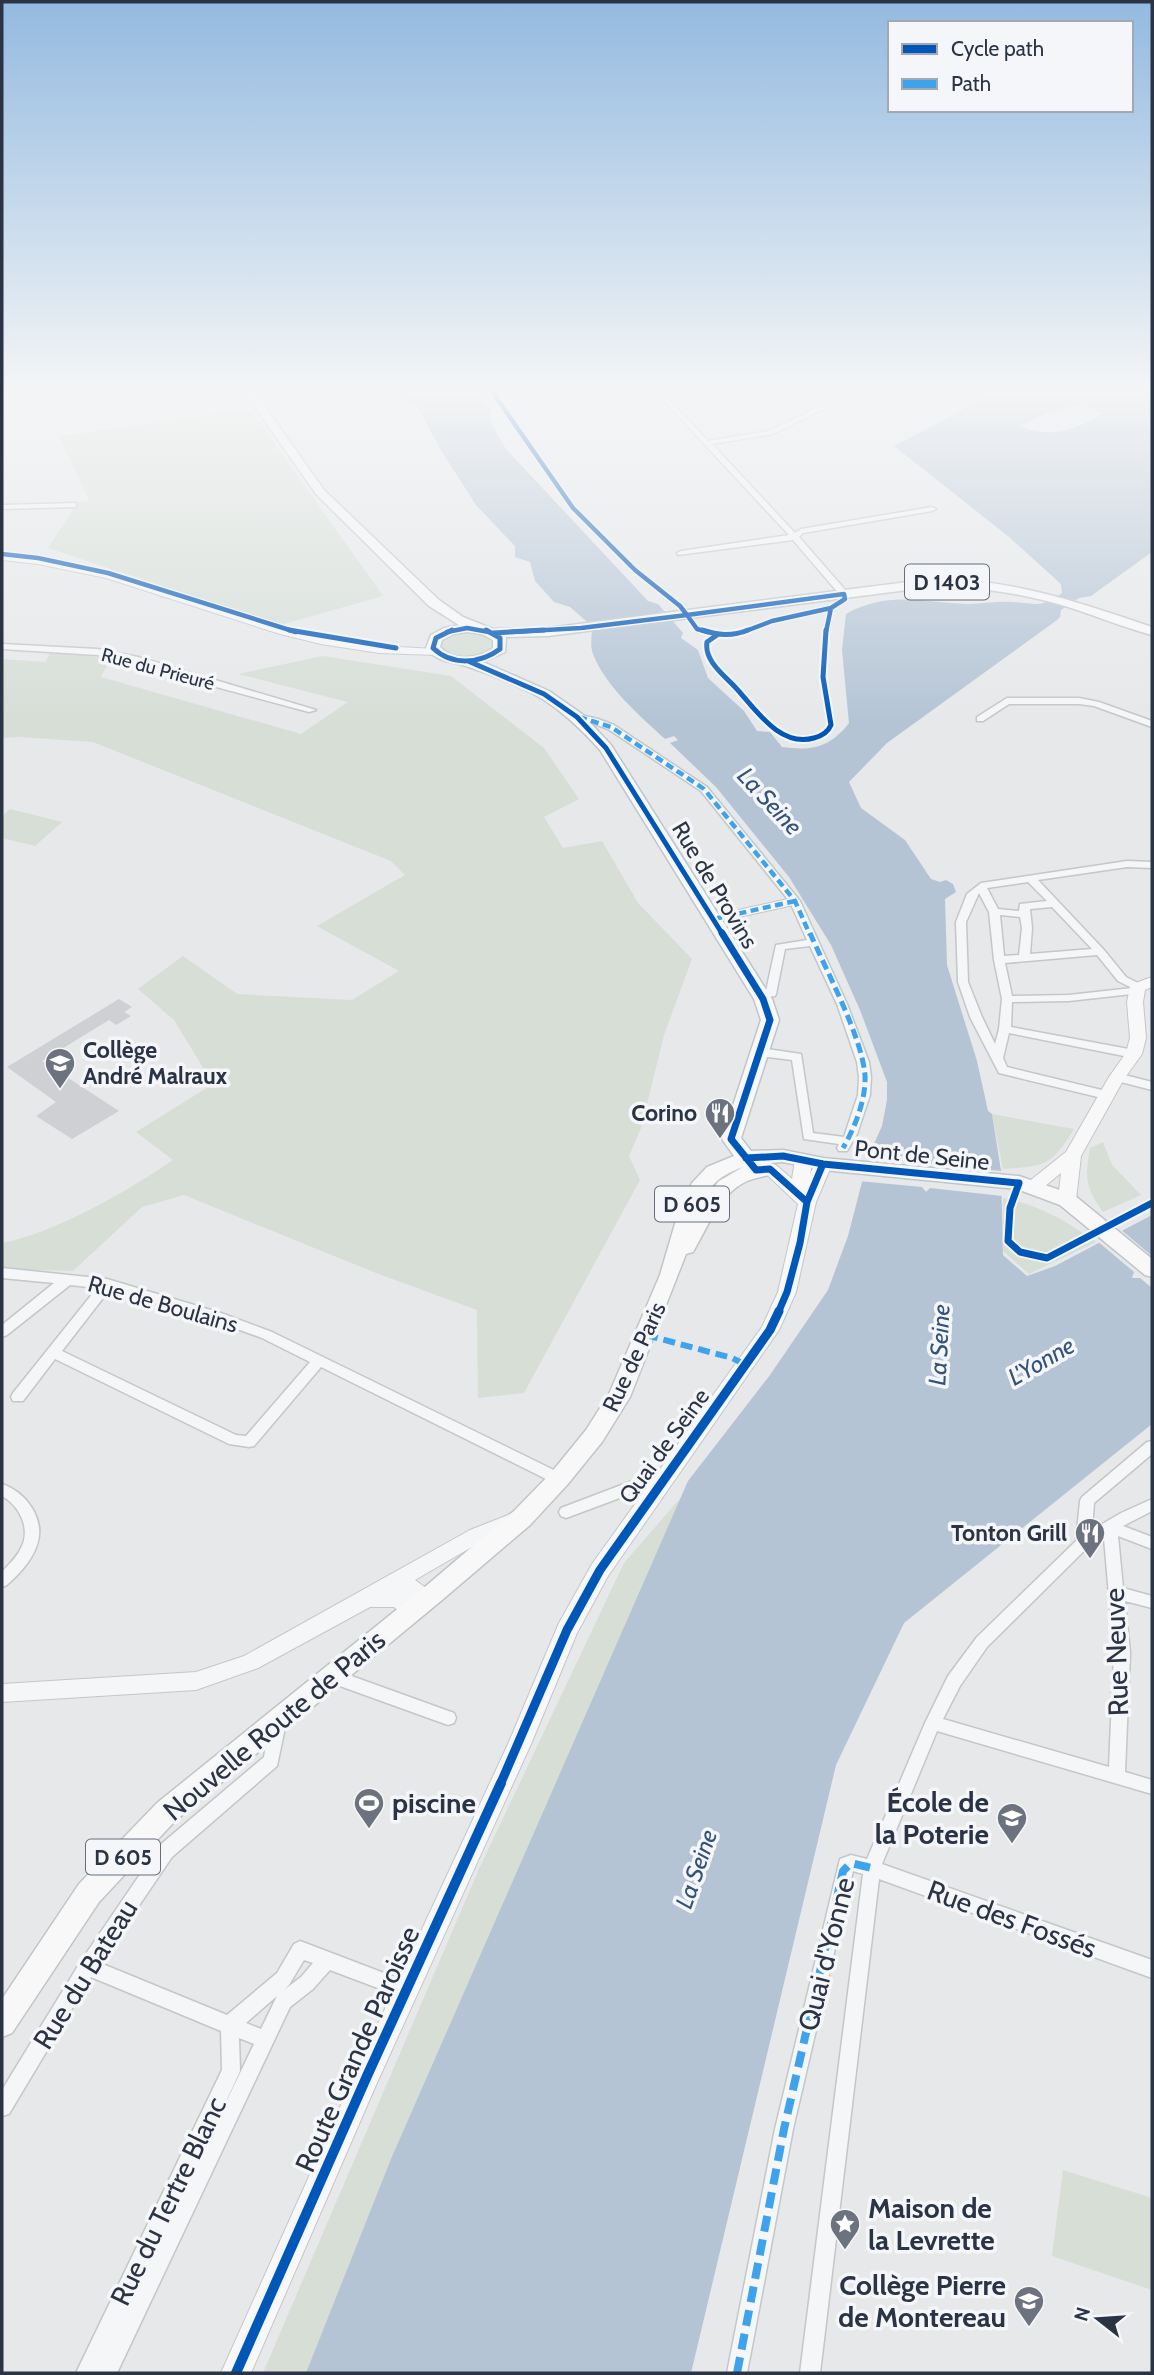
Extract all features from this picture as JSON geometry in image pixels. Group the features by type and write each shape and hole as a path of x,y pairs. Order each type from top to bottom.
{"main road":[{"path":"329,501 434,603 458,620 500,638 502,645 490,657 488,665 496,674"},
{"name":"D 1403","path":"493,633 548,632 931,583 966,582 1010,587 1048,597 1152,631"},
{"path":"434,603 447,622 449,631"},
{"path":"435,648 449,631 476,628"},
{"name":"D 1403","path":"502,645 548,632"},
{"name":"Rue de Provins","path":"435,648 449,659 468,661 544,694 577,717 606,748 714,919 761,995 770,1020 731,1139 757,1166"},
{"path":"468,661 490,657"},
{"path":"1033,1187 1072,1156 1117,1077 1142,1044 1135,1002 1142,986"},
{"name":"Rue de Paris","path":"559,1479 594,1436 619,1397 670,1275 721,1188 738,1175 783,1156 810,1164"},
{"path":"1067,1200 1072,1156"},
{"name":"Rue de Paris","path":"757,1166 810,1164"},
{"name":"Pont de Seine","path":"810,1164 1001,1182 1033,1187 1067,1200"},
{"name":"Quai de Seine","path":"519,1744 567,1630 600,1570 770,1330 787,1292 800,1243 803,1198 810,1164"},
{"path":"757,1166 803,1198"},
{"name":"D 605","path":"1067,1200 1152,1270"},
{"name":"D 605","path":"522,1518 559,1479"},
{"name":"Nouvelle Route de Paris","path":"2,2023 89,1893 166,1812 522,1518"},
{"name":"Route Grande Paroisse","path":"236,2373 367,2076 519,1744"}],"street":[{"path":"761,501 844,594"},
{"path":"2,507 73,505"},
{"path":"681,552 795,537 801,531 932,509"},
{"path":"2,557 75,566 295,635 383,649 435,648"},
{"name":"Rue du Prieuré","path":"2,646 97,652 138,660 312,710"},
{"path":"980,719 1007,701 1079,701 1096,704 1152,724"},
{"path":"577,717 594,718 622,734 686,780 704,789 796,901 842,1004 864,1069 864,1096 845,1144 808,1136 797,1057 760,1052"},
{"path":"1106,1095 1003,1070 976,1017 963,982 961,922 972,894 981,886 1147,864"},
{"path":"1031,879 1122,979 1142,986"},
{"path":"981,886 993,912 1007,999 1005,1028 997,1058"},
{"path":"714,919 796,901"},
{"path":"1024,958 1024,906 1054,904"},
{"path":"993,912 1025,914"},
{"path":"761,995 771,994 780,947 815,943"},
{"path":"999,960 1100,952"},
{"path":"1007,999 1069,998 1142,986"},
{"path":"1005,1028 1142,1044"},
{"path":"1117,1077 1152,1086"},
{"name":"Rue de Boulains","path":"2,1273 107,1284 267,1335 559,1479"},
{"path":"2,1332 67,1280"},
{"path":"18,1397 107,1284"},
{"path":"53,1352 234,1440 249,1442 319,1360"},
{"path":"1083,1543 1087,1502 1152,1446"},
{"path":"566,1512 632,1487 657,1488"},
{"path":"2,1490 18,1497 26,1508 35,1535 27,1555 2,1581"},
{"name":"Quai d'Yonne","path":"737,2373 784,2129 843,1871 846,1865 851,1863 872,1868 933,1723 954,1681 982,1642 1083,1543 1152,1506"},
{"path":"2,1693 152,1686 196,1681 251,1662 477,1535 522,1518"},
{"path":"1110,1527 1152,1543"},
{"name":"Rue Neuve","path":"1110,1527 1122,1653 1117,1777"},
{"path":"400,1579 419,1605"},
{"path":"1115,1592 1152,1602"},
{"path":"367,1599 398,1599 419,1605"},
{"path":"332,1676 448,1718"},
{"name":"Rue du Bateau","path":"2,2107 87,1967 166,1851 271,1761 278,1722"},
{"path":"933,1723 1152,1787"},
{"path":"810,2373 872,1868"},
{"name":"Rue des Fossés","path":"872,1868 1152,1969"},
{"path":"230,2025 284,1979 300,1950 390,1984"},
{"name":"Rue du Tertre Blanc","path":"106,2373 284,2001 307,1983 327,1960"},
{"path":"87,1967 265,2040"},
{"name":"Rue du Tertre Blanc","path":"86,2373 231,2071 230,2025"}],"shaded area":[{"path":"315,501 383,596 280,625 48,548 78,502"},
{"path":"471,632 490,638 492,645 481,653 467,656 453,654 441,647 443,639 455,633"},
{"path":"53,648 110,660 101,677 301,734 348,702 238,674 323,656 451,676 544,748 579,799 544,817 563,848 602,841 638,903 692,959 664,1035 641,1128 629,1156 640,1180 524,1393 478,1398 477,1310 376,1273 184,1195 142,1207 73,1271 2,1269 2,1243 67,1221 173,1160 136,1132 213,1084 174,1020 138,989 183,956 237,994 352,1000 399,971 317,926 405,875 391,861 93,742 2,738 2,659 45,662"},
{"path":"10,809 62,822 35,846 2,838 2,816"},
{"path":"992,1114 1074,1129 1059,1150 1046,1162 1029,1167 1003,1169"},
{"path":"1103,1142 1112,1165 1141,1195 1103,1212 1090,1189 1087,1167 1090,1148"},
{"path":"1003,1198 1052,1215 1096,1242 1029,1274 1003,1251"},
{"path":"690,1487 318,2373 263,2373 479,1869 624,1563"},
{"path":"1063,2170 1152,2198 1152,2290 1052,2256"}],"water":[{"path":"473,501 554,501 648,601 658,604 683,633 681,638 698,650 708,678 744,711 757,731 770,732 782,747 811,748 835,738 849,723 842,650 846,614 877,602 891,600 1038,604 1062,593 1061,584 963,501 1152,501 1152,552 1091,596 1079,598 1061,610 1057,620 887,743 849,782 861,808 905,840 931,879 940,882 946,880 953,884 956,892 945,899 947,965 977,1061 988,1111 992,1114 1001,1171 1003,1255 1027,1276 1055,1266 1152,1215 1152,1424 904,1623 836,1765 691,2373 306,2373 391,2159 688,1481 770,1375 828,1290 848,1236 869,1155 882,1126 887,1100 887,1082 860,1010 831,945 789,877 716,787 670,743 678,740 674,736 665,739 615,689 593,654 592,626 570,607 554,602 535,581 530,562 515,557 515,546"}],"pier":[{"path":"865,1157 922,1163 926,1159 930,1164 1001,1171 1002,1196 930,1188 926,1192 922,1187 858,1181"},
{"path":"1119,1228 1152,1256 1152,1288 1140,1278 1132,1278 1134,1272 1096,1240"}],"building":[{"name":"Collège André Malraux","path":"119,999 132,1007 124,1012 131,1016 116,1025 109,1020 42,1061 119,1111 72,1139 36,1116 56,1102 7,1067"}],"marked path":[{"path":"579,717 611,727 704,789 795,901 842,1004 863,1062 864,1095 851,1134 843,1148"},
{"path":"714,919 795,901"},
{"path":"646,1335 732,1358 746,1365"},
{"path":"737,2373 784,2129 843,1871 851,1863 872,1868"}],"cycle path":[{"path":"568,501 635,570 680,606 687,616"},
{"path":"2,554 73,564 108,573 294,632 396,648"},
{"path":"844,594 845,599 831,608 772,621 736,635 717,635 697,629 687,616 844,594"},
{"path":"717,635 707,642 706,648 720,674 780,732 791,738 815,738 827,732 831,725 823,677 825,641 831,608"},
{"path":"493,633 581,628 687,616"},
{"path":"467,628 485,630 500,638 500,649 485,658 456,661 439,654 433,648 436,638 449,631 467,628"},
{"path":"468,661 544,694 577,717 606,748 763,999 770,1020 731,1139 756,1170 770,1169 807,1202"},
{"path":"746,1158 783,1156 823,1164 1019,1183 1010,1208 1008,1241 1020,1252 1047,1258 1152,1203"},
{"path":"236,2373 367,2076 519,1744 567,1630 600,1570 770,1330 787,1292 807,1202 823,1164"}],"place":[{"name":"Collège André Malraux","path":"60,1090"},
{"name":"Corino","path":"720,1140"},
{"name":"Tonton Grill","path":"1090,1560"},
{"name":"piscine","path":"369,1830"},
{"name":"École de la Poterie","path":"1012,1845"},
{"name":"Maison de la Levrette","path":"845,2251"},
{"name":"Collège Pierre de Montereau","path":"1029,2328"}],"water label":[{"name":"La Seine","path":"770,801"},
{"name":"La Seine","path":"939,1345"},
{"name":"L'Yonne","path":"1041,1361"},
{"name":"La Seine","path":"696,1869"}]}
